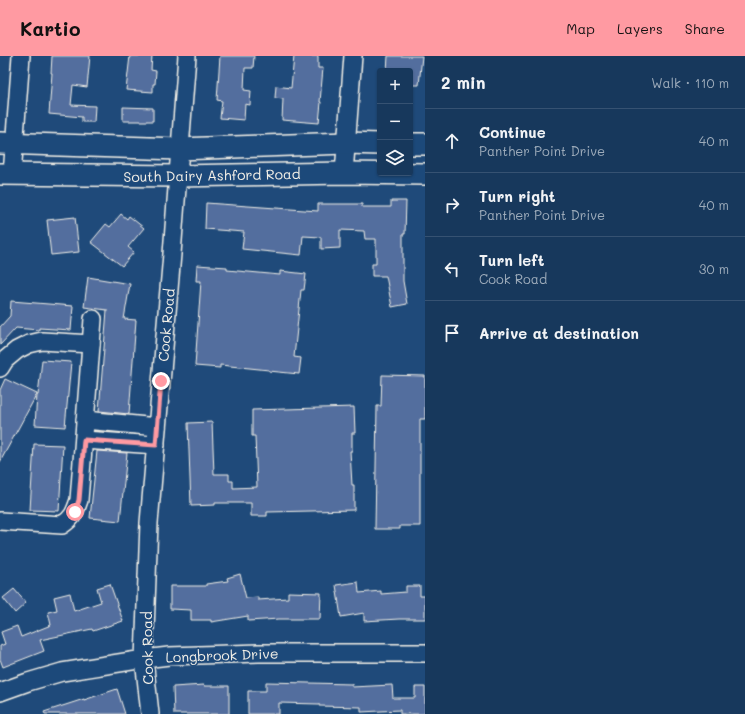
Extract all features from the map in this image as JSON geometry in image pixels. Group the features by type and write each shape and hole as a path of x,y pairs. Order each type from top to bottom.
{"main road":[{"name":"South Dairy Ashford Road","path":"7,143 179,149 377,144"},
{"path":"413,144 425,144"},
{"name":"South Dairy Ashford Road","path":"6,175 177,176 344,173 425,174"}],"street":[{"path":"6,175 7,143 21,56"},
{"name":"Cook Road","path":"150,714 144,659 149,524 187,56"},
{"path":"344,173 353,56"},
{"path":"0,521 62,525 69,520 75,512 79,500 93,319"},
{"path":"0,368 5,360 17,350 29,344 42,341 91,344"},
{"path":"85,420 157,427"},
{"path":"84,440 156,445"},
{"name":"Longbrook Drive","path":"0,692 62,672 169,656 259,653 425,653"}],"building":[{"path":"52,56 90,56 87,87 73,85 71,105 95,106 94,122 82,122 82,117 49,114"},
{"path":"130,56 152,56 151,70 156,71 153,92 126,90"},
{"path":"220,56 254,56 253,68 245,68 244,90 251,91 250,105 245,104 244,120 220,118 222,101 217,100"},
{"path":"294,56 318,56 318,68 323,68 319,123 282,120 283,99 275,98 276,86 291,88"},
{"path":"388,56 422,56 419,85 413,85 413,68 387,68"},
{"path":"123,107 153,108 153,121 123,121"},
{"path":"391,201 406,201 405,234 403,234 403,281 407,304 392,307 386,276 372,276 372,264 376,264 376,239 365,239 364,231 340,230 340,248 321,249 321,237 303,236 301,255 242,249 244,232 205,229 206,203 318,211 318,204 362,204 362,207 391,207"},
{"path":"121,214 127,219 129,216 144,228 128,247 134,252 122,266 91,242 106,224 110,227"},
{"path":"75,217 79,252 51,255 47,220"},
{"path":"197,265 227,267 227,270 280,275 280,271 306,274 304,290 301,290 294,357 301,358 299,374 220,365 220,368 195,366 201,281 196,281"},
{"path":"88,277 130,284 124,319 136,320 129,414 99,411 107,310 84,307"},
{"path":"11,301 73,306 71,330 16,328 0,345 0,327 10,316"},
{"path":"42,360 71,362 65,427 35,425 37,395"},
{"path":"382,375 425,376 425,419 420,419 420,526 400,526 400,529 375,529 377,406 381,406"},
{"path":"5,379 37,394 0,462 0,390"},
{"path":"354,407 355,433 352,433 352,451 350,451 352,485 354,485 354,510 267,512 267,516 251,516 251,503 215,503 215,505 191,506 188,423 212,422 214,474 229,474 229,481 233,481 233,488 257,487 255,436 252,436 252,410"},
{"path":"34,444 63,445 59,511 30,510"},
{"path":"97,451 127,453 120,521 90,518"},
{"path":"240,574 246,598 258,597 258,600 288,598 288,592 321,593 320,619 248,621 248,616 211,622 211,620 191,620 191,610 170,609 170,586 206,586 206,584 228,581 227,578"},
{"path":"358,582 359,593 381,591 381,594 406,592 406,586 420,586 420,596 425,596 425,619 364,621 364,613 341,617 336,585"},
{"path":"110,584 123,621 93,631 92,629 40,640 44,651 3,667 0,659 0,646 5,644 1,632 17,626 21,637 51,625 48,612 57,610 54,597 70,593 74,611 101,602 97,588"},
{"path":"14,589 26,603 15,613 3,598"},
{"path":"266,682 352,684 352,687 392,685 393,698 415,698 415,687 425,687 425,714 400,714 400,710 361,712 361,707 279,703 279,714 248,714 248,691 266,691"},
{"path":"204,685 229,686 229,714 174,714 173,687"},
{"path":"117,689 125,714 45,714 44,712 84,700"}],"route":[{"path":"75,512 79,500 84,440 156,445 161,381"}]}
